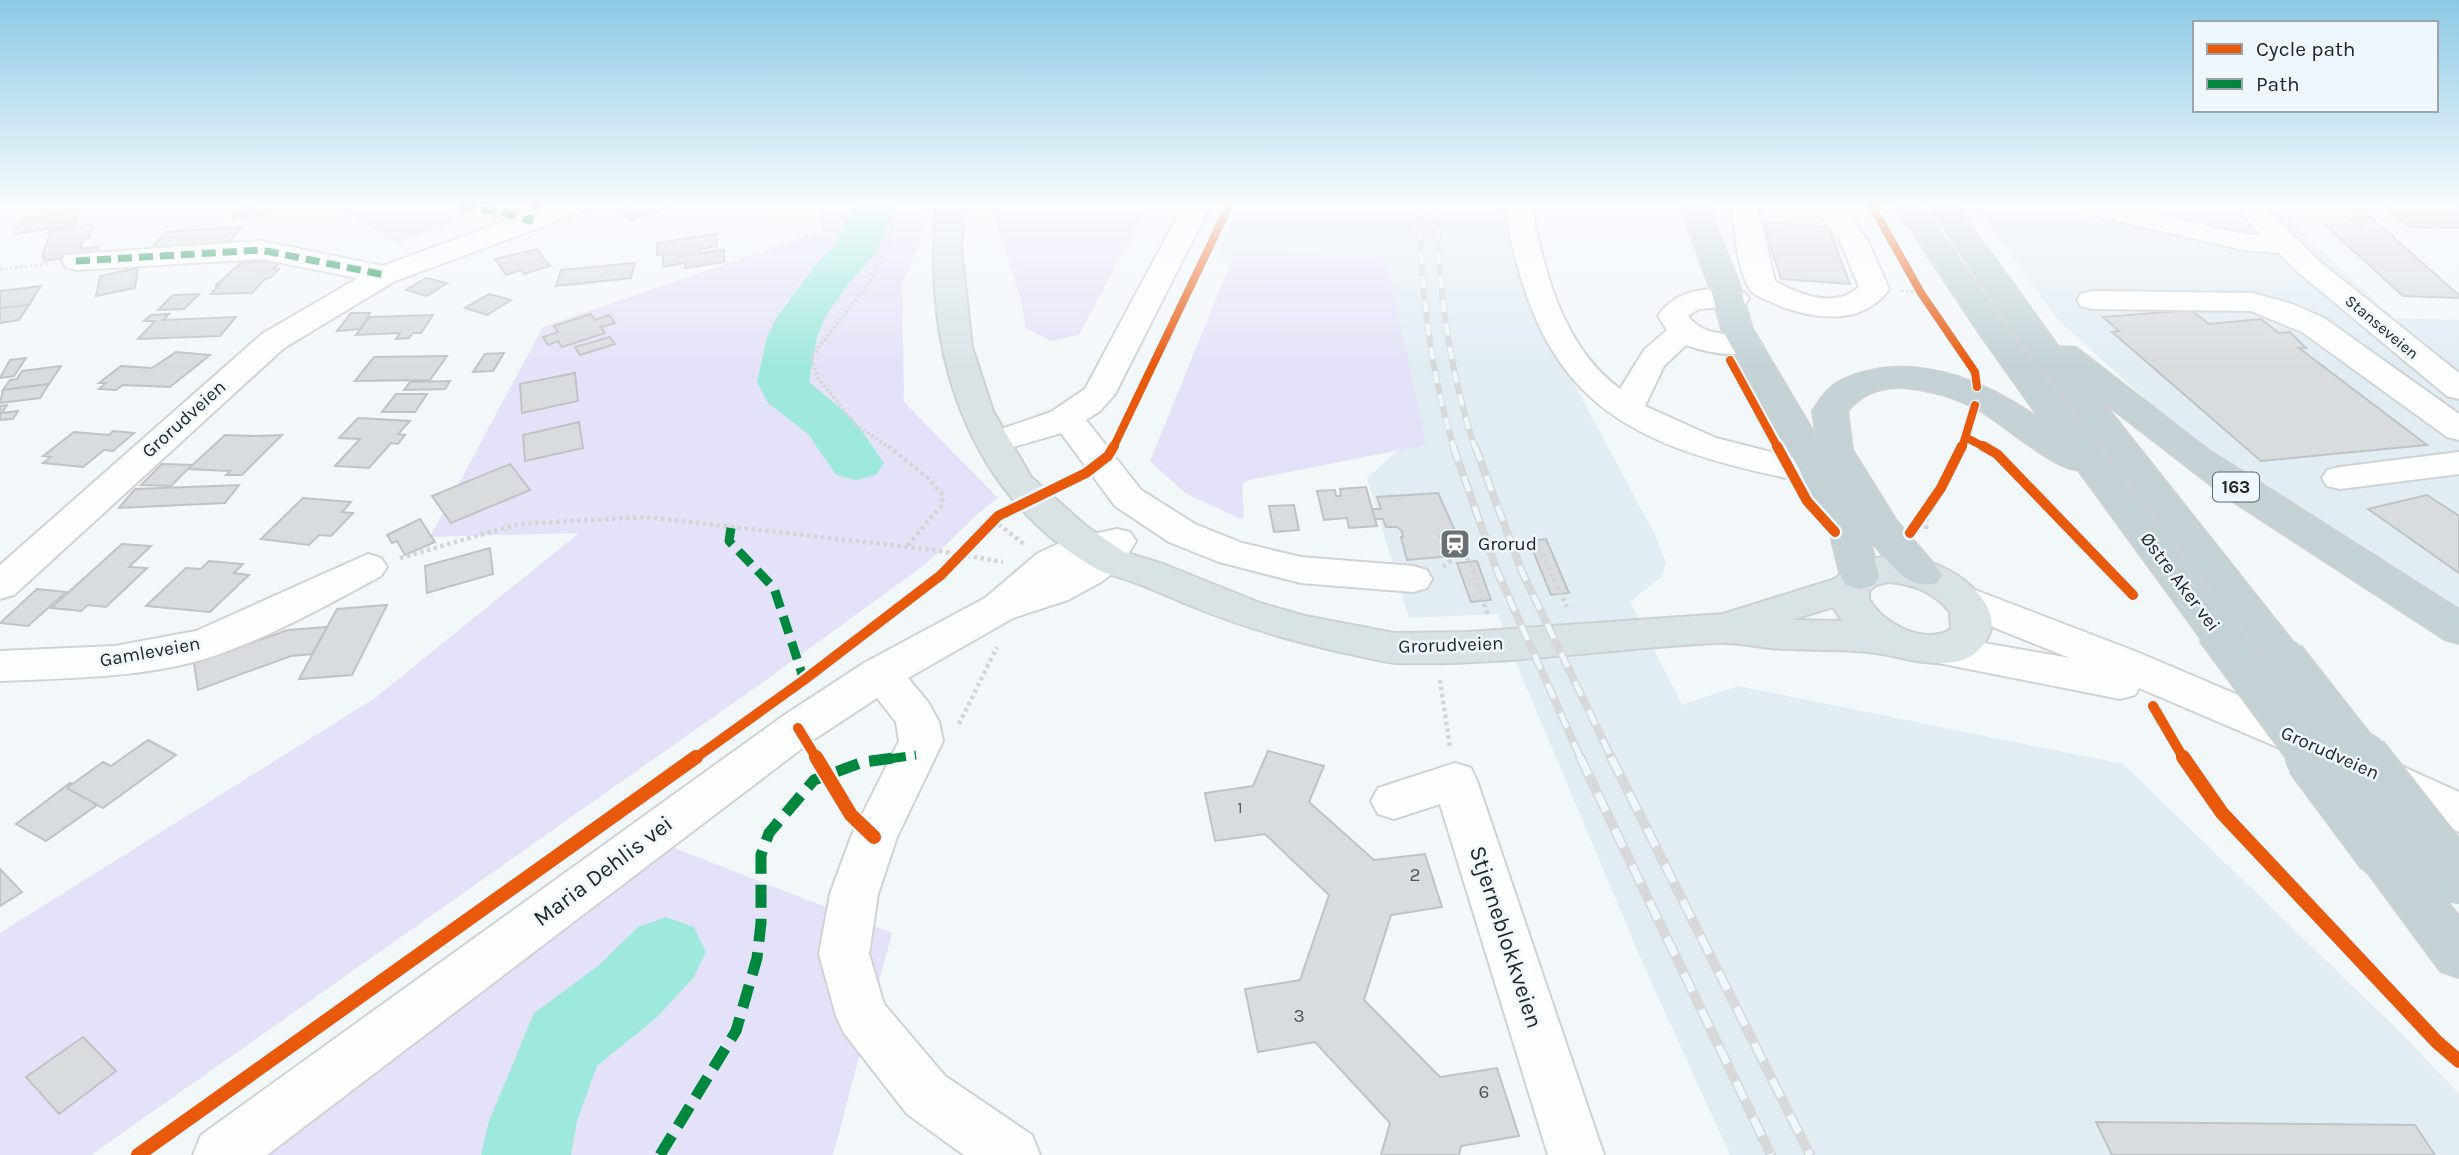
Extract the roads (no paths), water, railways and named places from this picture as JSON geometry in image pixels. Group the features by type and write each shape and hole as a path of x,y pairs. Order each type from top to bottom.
{"highway":[{"path":"1714,258 1729,296 1737,329 1849,531 1855,582"},
{"name":"Østre Aker vei","path":"1941,258 2103,480 2459,956"},
{"name":"Østre Aker vei","path":"1978,258 2026,327 2459,879"},
{"path":"1729,296 1760,328 1882,529 1923,575"},
{"name":"163","path":"2026,327 2240,489 2459,629"},
{"path":"1835,449 1830,411 1843,393 1873,379 1913,379 1936,382 1976,395 2014,417 2103,480"}],"main road":[{"name":"Grorudveien","path":"949,258 956,347 969,395 1017,484 1104,549 1149,573 1248,614 1305,630 1394,648 1469,647 1723,628 1893,641"},
{"path":"1887,569 1923,575 1945,585 1962,599 1973,622 1971,633 1953,647 1937,650 1915,648 1893,641 1873,630 1857,616 1850,601 1855,582 1872,571 1887,569"},
{"name":"Grorudveien","path":"1723,628 1855,582"}],"street":[{"path":"76,261 128,258"},
{"path":"300,258 385,275"},
{"name":"Grorudveien","path":"0,586 272,341 385,275 431,258"},
{"path":"999,451 1083,410 1104,386 1170,258"},
{"path":"1530,258 1536,283 1558,338 1580,370 1627,409 1665,429 1728,454 1787,467"},
{"path":"1754,258 1762,286 1804,304 1831,307 1866,299 1874,289 1862,258"},
{"name":"Stanseveien","path":"2302,258 2404,347 2459,389"},
{"path":"1729,296 1682,304 1673,316 1684,332 1707,342 1746,345"},
{"path":"2092,300 2253,302 2281,310 2313,325 2459,430"},
{"path":"1627,409 1643,372 1661,346 1684,332"},
{"path":"2336,341 2459,353"},
{"path":"1067,418 1128,498 1160,521 1204,543 1267,564 1301,570 1413,579"},
{"path":"2340,478 2459,463"},
{"name":"Maria Dehlis vei","path":"221,1155 747,765 879,674 1000,604 1054,591 1104,549"},
{"name":"Gamleveien","path":"0,666 115,661 204,644 309,598 368,567"},
{"name":"Grorudveien","path":"1962,599 2122,663 2368,769 2459,813"},
{"name":"Grorudveien","path":"1937,650 2000,659 2198,698"},
{"path":"879,674 918,719 922,730 921,741 874,837 854,894 844,954 862,1016 926,1095 1012,1155"},
{"name":"Stjerneblokkveien","path":"1394,801 1455,781 1576,1155"}],"waterway":[{"path":"848,258 833,273 801,317 792,337 783,382 786,392 807,406 835,431 856,463"},
{"path":"526,1155 533,1121 564,1041 627,992 666,952"}],"railway":[{"path":"1422,258 1432,358 1454,448"},
{"path":"1439,258 1452,358 1475,448"},
{"path":"1453,446 1497,571 1581,759"},
{"path":"1475,446 1522,572 1612,759"},
{"path":"1580,757 1771,1155"},
{"path":"1612,759 1810,1155"}],"place":[{"name":"Grorud","path":"1455,544"}]}
